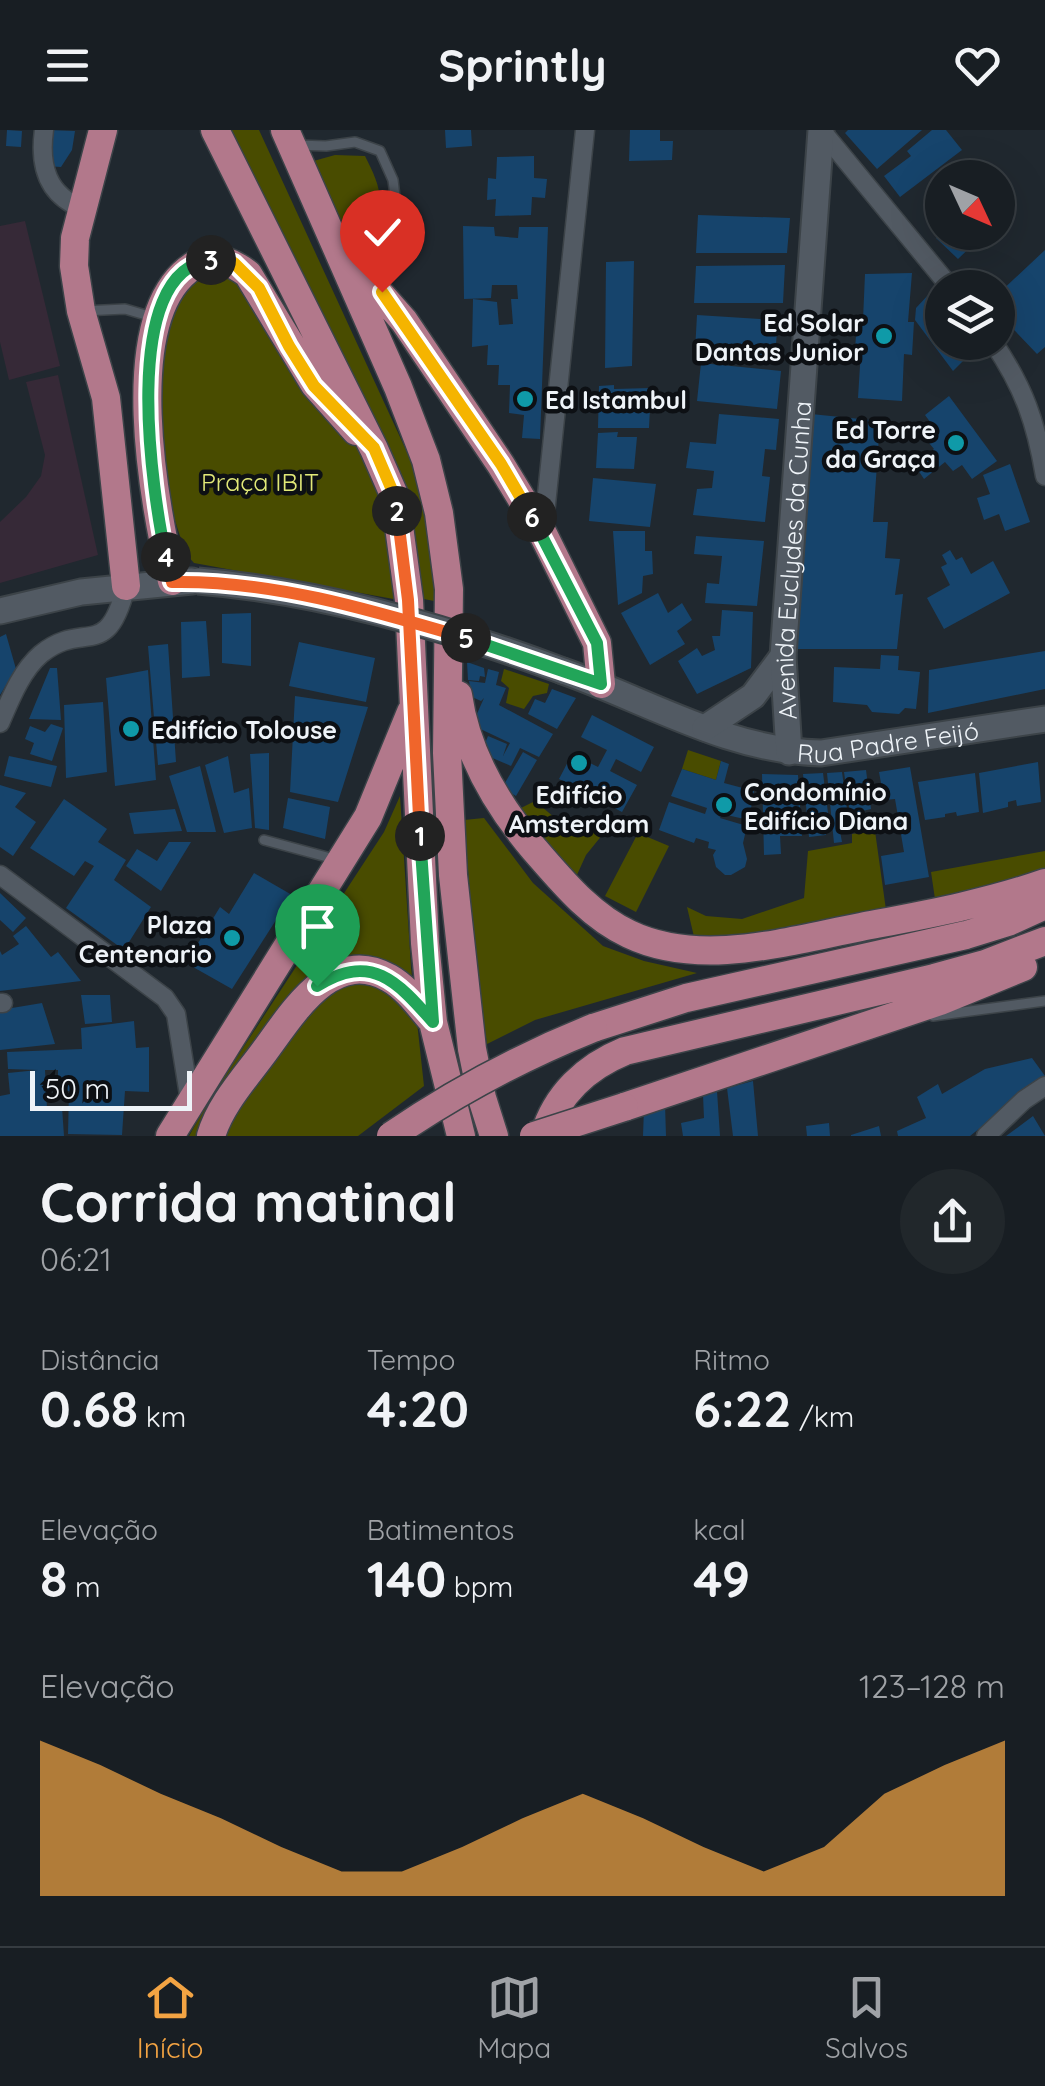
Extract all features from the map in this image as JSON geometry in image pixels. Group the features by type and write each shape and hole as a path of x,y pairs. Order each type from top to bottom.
{"main road":[{"path":"103,130 75,238 74,266 80,311 106,398 126,586"},
{"path":"214,130 395,497 408,600 433,1022 461,1136"},
{"name":"Avenida Euclydes da Cunha","path":"789,752 783,656 821,130"},
{"path":"289,138 426,460 439,513 449,588 447,753 453,875 472,1049 494,1136"},
{"path":"332,240 404,321 501,464 542,534 597,643 601,684"},
{"path":"185,581 155,498 147,397 158,319 172,284 186,271 201,261 234,263 259,288 314,386 374,448"},
{"name":"Rua Padre Feijó","path":"0,611 126,586 185,581 246,585 323,600 471,639 601,684 705,728 760,747 789,752 822,752 1045,718"},
{"path":"448,622 460,713 484,775 501,806 566,886 597,914 628,934 656,944 685,948 765,946 964,908 1045,883"},
{"path":"705,728 753,696 783,656"},
{"path":"170,1136 341,861 386,779 415,701"},
{"path":"391,1136 479,1080 593,1028 686,998 966,935 1045,905"},
{"path":"544,1136 562,1098 579,1079 602,1061 625,1051 934,978 1045,941"},
{"path":"534,1136 985,984 1045,956"},
{"path":"211,1136 220,1112 301,1002 335,974 357,970 389,978 433,1022"}],"street":[{"path":"44,130 44,174 68,203 83,209"},
{"path":"542,534 585,130"},
{"path":"821,130 936,270"},
{"path":"1004,360 1025,395 1038,430 1045,476"},
{"path":"0,723 16,689 42,653 111,627 126,586"},
{"path":"0,875 165,998 178,1024 190,1100"},
{"path":"986,1136 1045,1086"}],"lane":[{"path":"289,138 326,146 356,142 380,151 392,180 397,213 383,235 332,240"},
{"path":"80,311 125,309 158,319"},
{"path":"264,840 341,861"},
{"path":"871,1024 1045,1001"}],"shaded area":[{"path":"25,221 60,366 9,380 0,342 0,226"},
{"path":"58,375 98,555 0,583 0,522 41,476 45,455 26,382"}],"green space":[{"path":"224,130 259,130 411,461 439,602 419,598 400,490"},
{"path":"335,155 365,156 379,191 378,211 372,220 349,235 310,162"},
{"name":"Praça IBIT","path":"211,260 253,279 367,445 399,600 194,563 186,554 161,460 161,380 174,303 185,282"},
{"path":"504,669 549,684 547,693 533,696 524,709 506,703 509,688 501,681"},
{"path":"688,750 721,761 716,780 682,769"},
{"path":"400,796 411,967 424,1086 358,1136 189,1136 384,832"},
{"path":"535,801 568,829 590,828 603,834 586,855 576,877 519,809"},
{"path":"484,818 533,883 603,946 644,961 697,973 535,1020 487,1044 477,981 464,820"},
{"path":"875,831 886,910 737,941 695,941 687,907 706,916 742,919 804,898 808,851 852,843 852,834"},
{"path":"638,833 669,846 636,912 605,896"},
{"path":"1045,851 1045,873 935,899 931,872"}],"building":[{"path":"7,130 22,131 21,147 6,146"},
{"path":"47,130 75,131 72,150 61,167 46,166"},
{"path":"445,130 471,130 472,146 446,148"},
{"path":"630,130 660,130 660,141 673,141 672,160 629,161"},
{"path":"922,130 877,169 845,133"},
{"path":"932,130 946,130 962,150 949,160 925,160 925,178 900,197 884,176 911,156 907,151"},
{"path":"534,156 534,178 547,179 545,198 532,197 531,215 495,216 496,199 487,200 488,178 496,179 497,157"},
{"path":"698,215 790,218 787,253 696,253"},
{"path":"463,226 494,227 495,236 518,238 519,227 548,227 540,439 522,438 524,415 509,413 510,385 498,385 499,365 487,365 488,345 472,347 473,299 497,302 499,325 513,324 511,299 518,299 517,285 492,285 491,298 464,299"},
{"path":"949,250 967,250 958,259"},
{"path":"1045,250 1045,347 1037,354 1015,331 1015,278"},
{"path":"634,261 632,366 605,368 606,262"},
{"path":"785,265 783,303 694,303 696,266"},
{"name":"Ed Solar Dantas Junior","path":"912,273 908,322 914,322 912,355 904,354 902,401 858,398 861,350 855,350 857,320 863,320 865,274"},
{"path":"925,298 925,333 915,320 916,308"},
{"path":"697,315 778,320 775,356 695,351"},
{"path":"945,360 964,360 953,371"},
{"path":"701,363 781,371 777,409 697,401"},
{"path":"614,385 614,389 651,388 649,428 598,428 599,386"},
{"name":"Ed Torre da Graça","path":"949,396 997,461 972,479 962,465 953,471 945,462 924,479 914,464 934,449 925,438 936,430 925,415"},
{"path":"719,414 779,419 776,450 765,449 762,476 770,477 765,522 693,515 697,489 712,488 714,471 686,468 690,442 716,444"},
{"path":"811,414 880,421 873,522 888,522 885,558 900,559 895,595 903,594 897,649 795,649"},
{"path":"618,432 617,437 637,437 634,469 596,468 598,433"},
{"path":"1010,464 1030,522 1005,531 999,514 984,520 977,498 990,494 983,475"},
{"path":"593,478 656,484 650,527 589,521"},
{"path":"613,531 645,531 645,551 652,551 653,574 643,576 642,593 618,605"},
{"path":"696,536 764,541 757,606 705,603 707,583 719,584 722,556 694,554"},
{"path":"950,550 956,560 962,557 971,574 993,561 1010,593 944,629 927,598 950,585 941,567 947,564 942,555"},
{"path":"658,593 668,613 682,603 692,620 677,631 685,644 650,665 621,613"},
{"path":"722,610 753,612 751,668 697,694 678,661 697,648 702,656 715,650 712,636 720,636"},
{"path":"251,613 251,666 222,663 222,614"},
{"path":"206,621 210,676 182,678 181,622"},
{"path":"6,634 16,669 0,695 0,637"},
{"path":"299,642 375,658 366,702 289,686"},
{"path":"168,644 176,762 158,765 148,646"},
{"path":"1045,651 1045,689 928,713 929,670"},
{"path":"881,655 899,656 898,670 920,672 916,709 905,708 899,714 872,712 867,705 833,702 834,667 880,669"},
{"path":"467,662 484,668 485,677 468,680"},
{"path":"50,668 57,668 61,720 29,719"},
{"path":"488,669 499,672 496,685 506,688 499,705 553,734 539,757 520,748 511,766 481,753 488,736 507,744 503,756 510,743 472,725 484,698 481,701 472,697 469,681 485,683"},
{"name":"Edifício Tolouse","path":"148,670 156,780 115,786 106,678"},
{"path":"552,689 576,698 557,729 528,714 535,699 545,703"},
{"path":"295,696 368,707 338,802 290,792"},
{"path":"103,702 107,772 66,778 64,705"},
{"name":"Edifício Amsterdam","path":"592,715 654,747 641,772 616,759 610,771 637,785 622,812 559,779 572,754 598,767 607,750 581,737"},
{"path":"51,724 63,728 52,761 30,754 34,743 25,739 30,726 45,732"},
{"path":"523,752 537,760 516,796 502,788"},
{"path":"269,753 269,830 255,828 250,754"},
{"path":"9,756 57,766 51,787 4,776"},
{"path":"228,756 234,793 249,788 252,828 224,833 205,765"},
{"name":"Condomínio Edifício Diana","path":"721,761 729,764 724,783 754,791 749,820 722,814 720,818 747,826 743,843 745,867 731,875 716,867 716,850 708,848 709,842 696,838 694,843 659,830 669,802 705,814 707,808 671,796 682,769 716,780"},
{"path":"1038,762 1041,802 1017,806 1016,800 1008,802 1008,807 983,813 979,773"},
{"path":"200,766 216,832 187,832 169,776"},
{"path":"910,767 929,877 885,885 881,856 904,852 895,799 884,800 879,772"},
{"path":"866,770 871,809 850,814 844,772"},
{"path":"842,772 849,824 839,826 842,842 834,843 827,773"},
{"path":"823,773 829,821 824,821 826,835 809,837 803,774"},
{"path":"975,773 979,812 957,816 956,812 925,820 918,782"},
{"path":"762,774 798,775 802,836 780,836 781,854 764,855"},
{"path":"0,785 26,793 15,807 36,822 13,856 0,847"},
{"path":"288,798 330,807 325,839 283,828"},
{"path":"64,799 107,829 98,842 126,860 114,880 151,907 124,950 66,908 94,866 85,861 74,876 30,848"},
{"path":"175,809 182,831 134,834 129,813"},
{"path":"169,842 191,842 161,891 126,866 137,849 157,861"},
{"name":"Plaza Centenario","path":"254,873 292,895 232,989 186,963 220,907 229,914"},
{"path":"0,893 26,918 13,932 0,920"},
{"path":"26,926 51,957 58,952 81,981 0,991 0,951 2,955 19,944 13,936"},
{"path":"81,995 110,995 112,1022 85,1024"},
{"path":"42,1003 55,1044 0,1050 0,1010"},
{"path":"134,1021 136,1048 149,1047 149,1092 125,1091 122,1135 68,1134 69,1091 58,1092 58,1070 45,1070 47,1109 62,1107 64,1136 0,1136 0,1096 10,1094 8,1073 38,1070 8,1069 7,1052 82,1049 81,1028"},
{"path":"1032,1058 1045,1076 970,1136 898,1136 897,1131 926,1118 917,1097 938,1084 942,1094 985,1069"},
{"path":"753,1081 758,1136 733,1136 727,1088"},
{"path":"717,1091 720,1136 683,1136 681,1123 704,1118 703,1095"},
{"path":"665,1104 666,1136 643,1136 644,1108"},
{"path":"1033,1116 1045,1136 1006,1136 1021,1125"},
{"path":"829,1123 830,1136 807,1136 806,1126"},
{"path":"879,1126 881,1136 851,1136 851,1135"}],"place":[{"name":"Ed Solar Dantas Junior","path":"884,336"},
{"name":"Ed Istambul","path":"525,399"},
{"name":"Ed Torre da Graça","path":"956,443"},
{"name":"Edifício Tolouse","path":"131,729"},
{"name":"Edifício Amsterdam","path":"579,763"},
{"name":"Condomínio Edifício Diana","path":"724,805"},
{"name":"Plaza Centenario","path":"232,938"}],"route":[{"path":"317,986 335,974 372,971 404,989 433,1022 425,943 412,652 408,600 395,497 374,448 314,386 248,274 234,263 201,261 172,284 158,319 147,397 152,482 172,582 246,585 323,600 419,624 506,650 601,684 597,643 542,534 501,464 382,292"}]}
